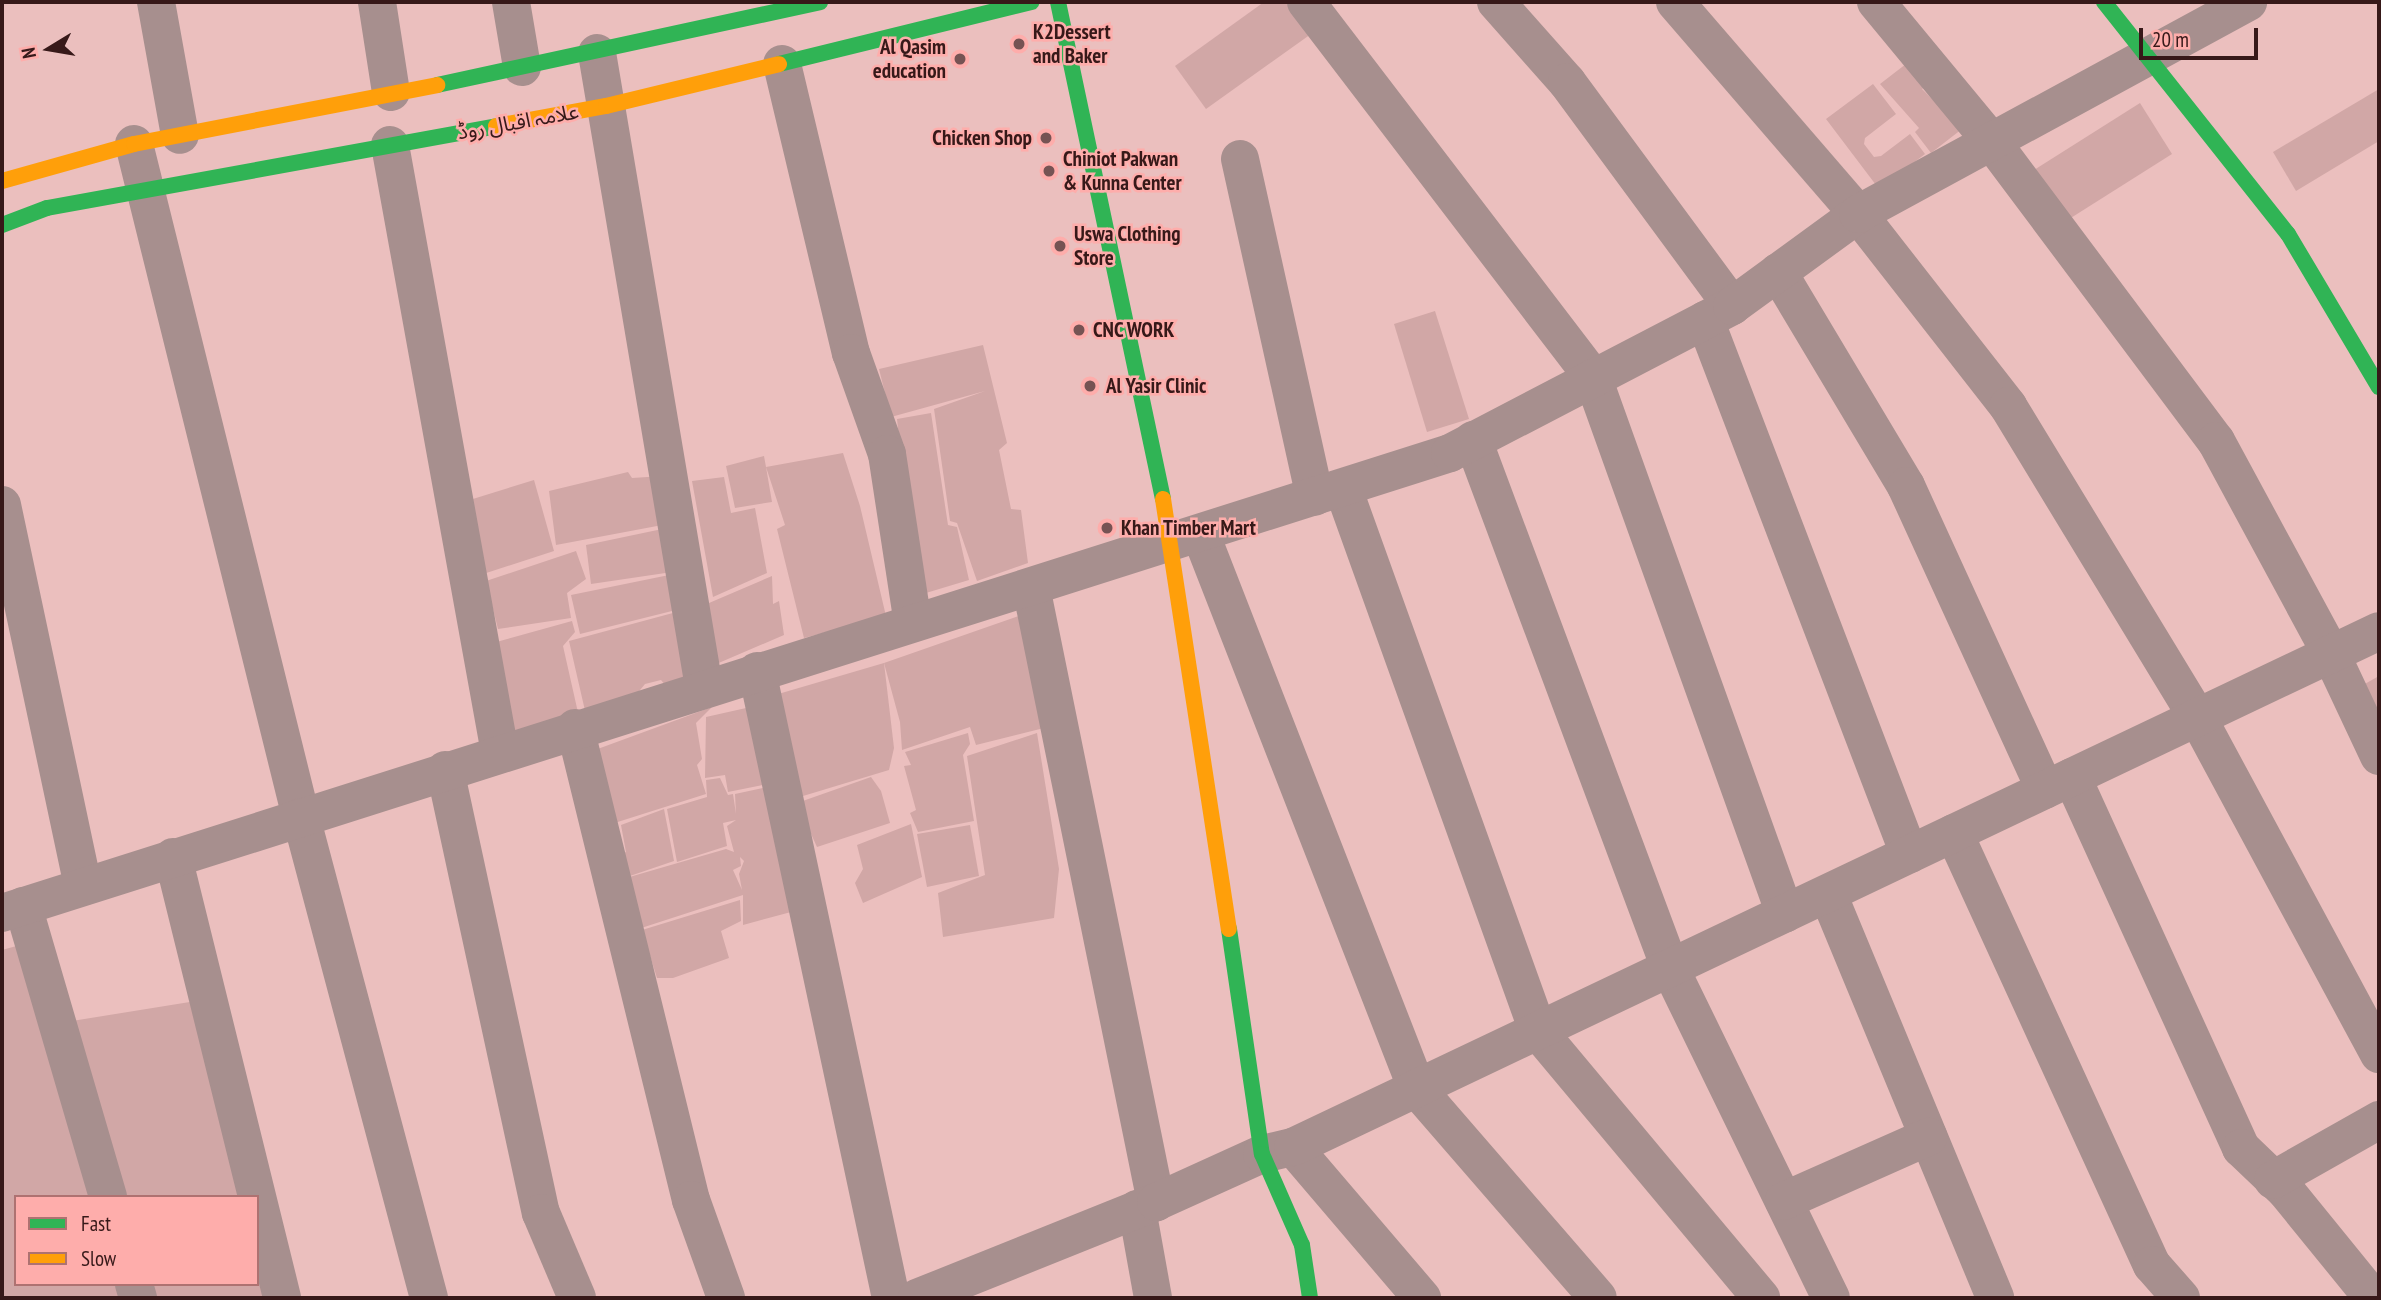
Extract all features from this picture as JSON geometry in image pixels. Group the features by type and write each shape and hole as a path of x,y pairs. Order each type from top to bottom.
{"street":[{"path":"156,2 180,135"},
{"path":"377,2 390,92"},
{"path":"511,2 522,68"},
{"name":"علامہ اقبال روڈ","path":"2,225 47,208 607,106 1031,2"},
{"path":"1058,2 1187,539 1277,1151 1302,1245 1310,1298"},
{"path":"1306,2 1593,378 1785,914"},
{"path":"1496,2 1567,82 1719,313 1909,854"},
{"path":"1675,2 1858,214 2008,406 2198,718 2379,1054"},
{"path":"1876,2 1992,142 2216,441 2330,654 2379,756"},
{"path":"2104,2 2288,234 2379,387"},
{"path":"107,1195 12,910 704,687 1187,539 1450,453 1719,313 1858,214 2248,2"},
{"path":"2,181 134,144 597,53 795,4"},
{"path":"597,53 704,687"},
{"path":"782,64 851,353 887,454 913,623"},
{"path":"134,144 149,191 301,817 429,1298"},
{"path":"390,145 500,753"},
{"path":"1240,159 1329,492 1538,1031 1761,1298"},
{"path":"1779,272 1906,486 2059,783 2241,1148 2273,1180 2373,1298"},
{"path":"1473,440 1670,968 1830,1298"},
{"path":"2,505 83,886"},
{"path":"1187,539 1417,1089 1598,1298"},
{"path":"1031,587 1146,1206 1153,1298"},
{"path":"917,1298 962,1290 1146,1206 1417,1089 2379,631"},
{"path":"757,671 891,1298"},
{"path":"575,728 691,1199 726,1298"},
{"path":"445,770 541,1213 577,1298"},
{"path":"1954,834 2152,1265 2181,1298"},
{"path":"173,858 256,1195"},
{"path":"1828,894 1995,1298"},
{"path":"2273,1180 2379,1120"},
{"path":"1784,1202 1928,1137"},
{"path":"1277,1151 1422,1298"},
{"path":"259,1205 282,1298"}],"building":[{"path":"1264,2 1288,2 1311,34 1206,109 1175,66"},
{"path":"1915,57 1933,80 1922,89 1962,129 1931,153 1915,132 1919,128 1880,84"},
{"path":"1873,84 1896,114 1865,138 1864,144 1874,157 1881,156 1910,134 1925,154 1879,189 1826,119"},
{"path":"2379,89 2379,141 2296,191 2273,152"},
{"path":"2140,103 2172,154 2066,221 2034,170"},
{"path":"1435,311 1469,419 1427,432 1394,324"},
{"path":"983,345 1007,443 999,450 1011,509 1021,510 1028,563 977,581 957,523 950,521 934,409 985,391 891,417 879,369"},
{"path":"931,413 948,525 957,527 969,580 916,596 897,419"},
{"path":"843,453 860,506 886,616 804,638 777,529 785,525 766,467"},
{"path":"764,456 772,502 735,508 726,466"},
{"path":"628,472 632,478 663,476 673,523 556,545 549,491"},
{"path":"724,477 731,513 755,508 767,573 713,597 692,481"},
{"path":"534,480 554,551 474,577 447,507"},
{"path":"667,528 679,571 591,584 586,545"},
{"path":"576,551 586,579 567,593 571,618 498,629 486,581"},
{"path":"674,574 684,608 580,634 571,595"},
{"path":"772,576 773,604 779,601 784,635 707,668 695,609"},
{"path":"684,610 695,671 666,686 661,680 645,684 636,695 586,715 569,641"},
{"path":"1019,616 1044,728 976,745 970,727 902,750 900,722 884,663"},
{"path":"572,621 575,632 563,646 579,717 485,743 471,649"},
{"path":"884,663 894,748 889,770 803,796 768,697"},
{"path":"2379,676 2379,733 2354,690"},
{"path":"755,706 778,782 728,792 725,775 705,778 706,717"},
{"path":"712,707 696,723 702,759 697,765 706,794 605,826 584,754"},
{"path":"968,733 970,744 963,755 974,821 918,832 910,813 916,810 904,766 911,765 905,752"},
{"path":"1037,733 1059,869 1054,918 943,937 938,893 985,875 967,756"},
{"path":"871,777 881,791 890,823 817,847 797,803"},
{"path":"720,778 728,795 733,794 736,814 735,794 777,785 806,908 743,925 743,895 632,931 626,878 726,849 734,852 727,826 736,820 723,823 727,846 677,862 667,809 707,797 706,780","holes":["740,857 744,861 739,874 742,890 733,870 741,866"]},
{"path":"664,809 674,861 624,878 618,856 626,852 621,825"},
{"path":"911,824 922,877 863,903 855,883 863,869 857,845"},
{"path":"970,825 979,876 927,887 917,834"},
{"path":"740,900 741,921 721,931 729,958 673,978 657,978 642,930"},
{"path":"20,945 96,1195 14,1195 14,1286 125,1286 128,1298 2,1298 2,950"},
{"path":"196,1001 245,1195 116,1195 72,1021"},
{"path":"259,1250 272,1298 142,1298 139,1286 259,1286"}],"traffic: fast":[{"path":"437,85 820,2"},
{"path":"779,64 1031,2"},
{"path":"1058,2 1163,499"},
{"path":"2104,2 2288,234 2379,387"},
{"path":"2,225 47,208 496,126"},
{"path":"1229,929 1262,1154 1302,1245 1310,1298"}],"traffic: slow":[{"path":"496,126 606,106 779,64"},
{"path":"2,181 134,144 437,85"},
{"path":"1163,499 1229,929"}],"place":[{"name":"K2Dessert and Baker","path":"1019,44"},
{"name":"Al Qasim education","path":"960,59"},
{"name":"Chicken Shop","path":"1046,138"},
{"name":"Chiniot Pakwan & Kunna Center","path":"1049,171"},
{"name":"Uswa Clothing Store","path":"1060,246"},
{"name":"CNC WORK","path":"1079,330"},
{"name":"Al Yasir Clinic","path":"1090,386"},
{"name":"Khan Timber Mart","path":"1107,528"}]}
